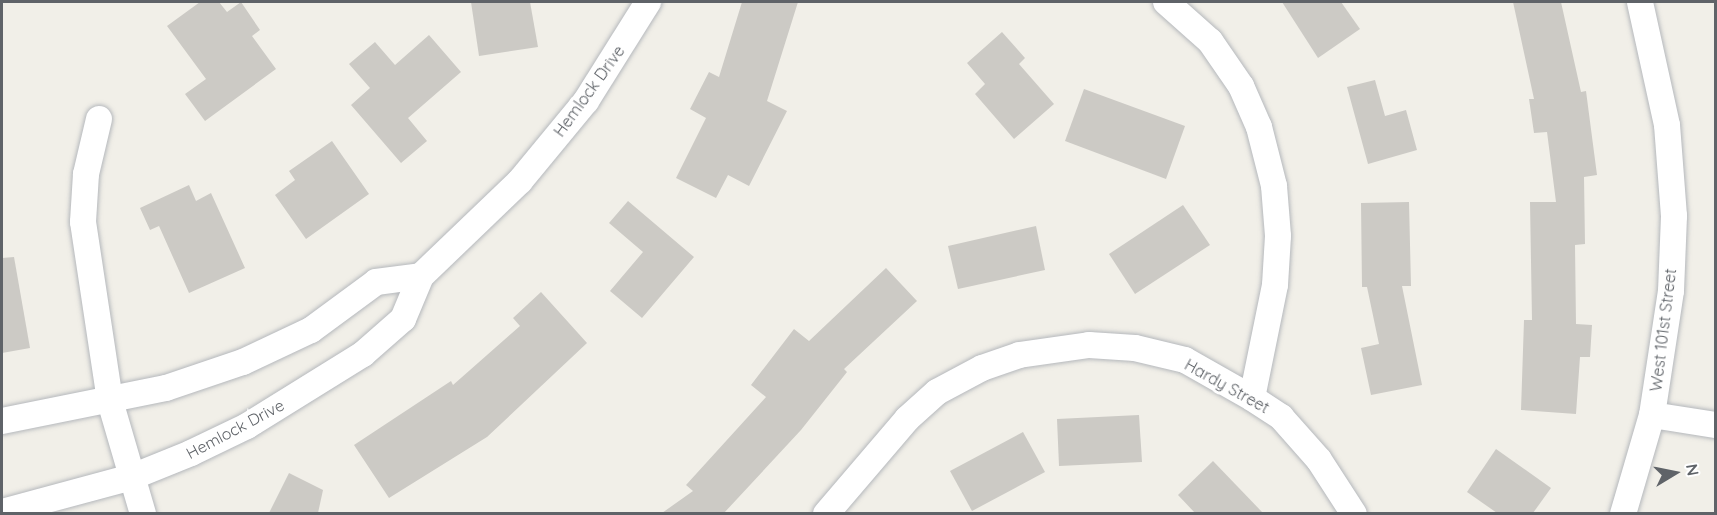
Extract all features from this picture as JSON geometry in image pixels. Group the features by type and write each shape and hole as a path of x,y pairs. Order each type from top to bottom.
{"street":[{"name":"Hemlock Drive","path":"2,512 132,477 247,426 363,354 403,319 421,276 464,238 542,154 586,101 648,2"},
{"path":"1166,2 1210,41 1241,86 1259,127 1274,186 1278,236 1275,285 1252,398"},
{"name":"West 101st Street","path":"1623,513 1652,415 1671,291 1674,216 1667,125 1640,2"},
{"path":"99,119 86,174 83,222 110,401 143,513"},
{"path":"2,421 110,401 243,362 311,330 376,282 421,276"},
{"name":"Hardy Street","path":"826,513 907,419 937,392 982,368 1019,355 1089,345 1135,348 1185,360 1252,398 1281,417 1319,460 1354,513"},
{"path":"1652,415 1716,425"}],"building":[{"path":"200,2 219,2 227,12 241,2 260,30 252,36 276,69 205,121 185,94 206,79 167,26"},
{"path":"471,2 530,2 538,47 479,56"},
{"path":"742,2 798,2 767,101 787,111 749,186 728,175 716,198 676,178 706,118 690,109 709,72 719,77"},
{"path":"1282,2 1341,2 1360,29 1318,58"},
{"path":"1513,2 1561,2 1581,92 1586,91 1597,175 1584,177 1585,244 1575,245 1576,324 1592,325 1590,357 1580,357 1576,414 1521,410 1524,320 1532,320 1530,202 1556,202 1547,132 1534,133 1529,99 1534,99"},
{"path":"1002,32 1025,58 1019,64 1054,104 1014,139 975,94 985,84 967,63"},
{"path":"429,35 461,72 408,118 427,141 401,163 351,105 370,88 349,64 375,42 395,65"},
{"path":"1375,80 1385,116 1406,110 1417,150 1368,164 1347,87"},
{"path":"1084,89 1185,126 1166,179 1065,141"},
{"path":"332,141 369,194 306,239 275,195 295,180 289,171"},
{"path":"189,185 196,201 211,193 245,268 189,293 159,226 150,230 140,208"},
{"path":"628,201 694,257 642,318 610,291 643,252 609,223"},
{"path":"1409,202 1411,286 1402,286 1422,385 1371,395 1361,348 1379,344 1367,287 1362,287 1361,203"},
{"path":"1183,205 1210,245 1135,294 1109,254"},
{"path":"1036,226 1045,270 958,289 948,246"},
{"path":"14,257 30,348 2,353 2,258"},
{"path":"886,268 917,301 844,369 847,372 801,430 724,513 662,513 693,491 686,485 766,397 751,385 794,329 809,341"},
{"path":"541,292 587,343 487,437 389,498 354,445 451,381 453,385 520,326 513,318"},
{"path":"1139,415 1142,462 1059,466 1057,419"},
{"path":"1023,432 1045,472 972,511 950,471"},
{"path":"1496,449 1551,488 1533,513 1497,513 1467,492"},
{"path":"1213,461 1263,513 1195,513 1178,495"},
{"path":"289,473 323,490 318,513 269,513"}]}
